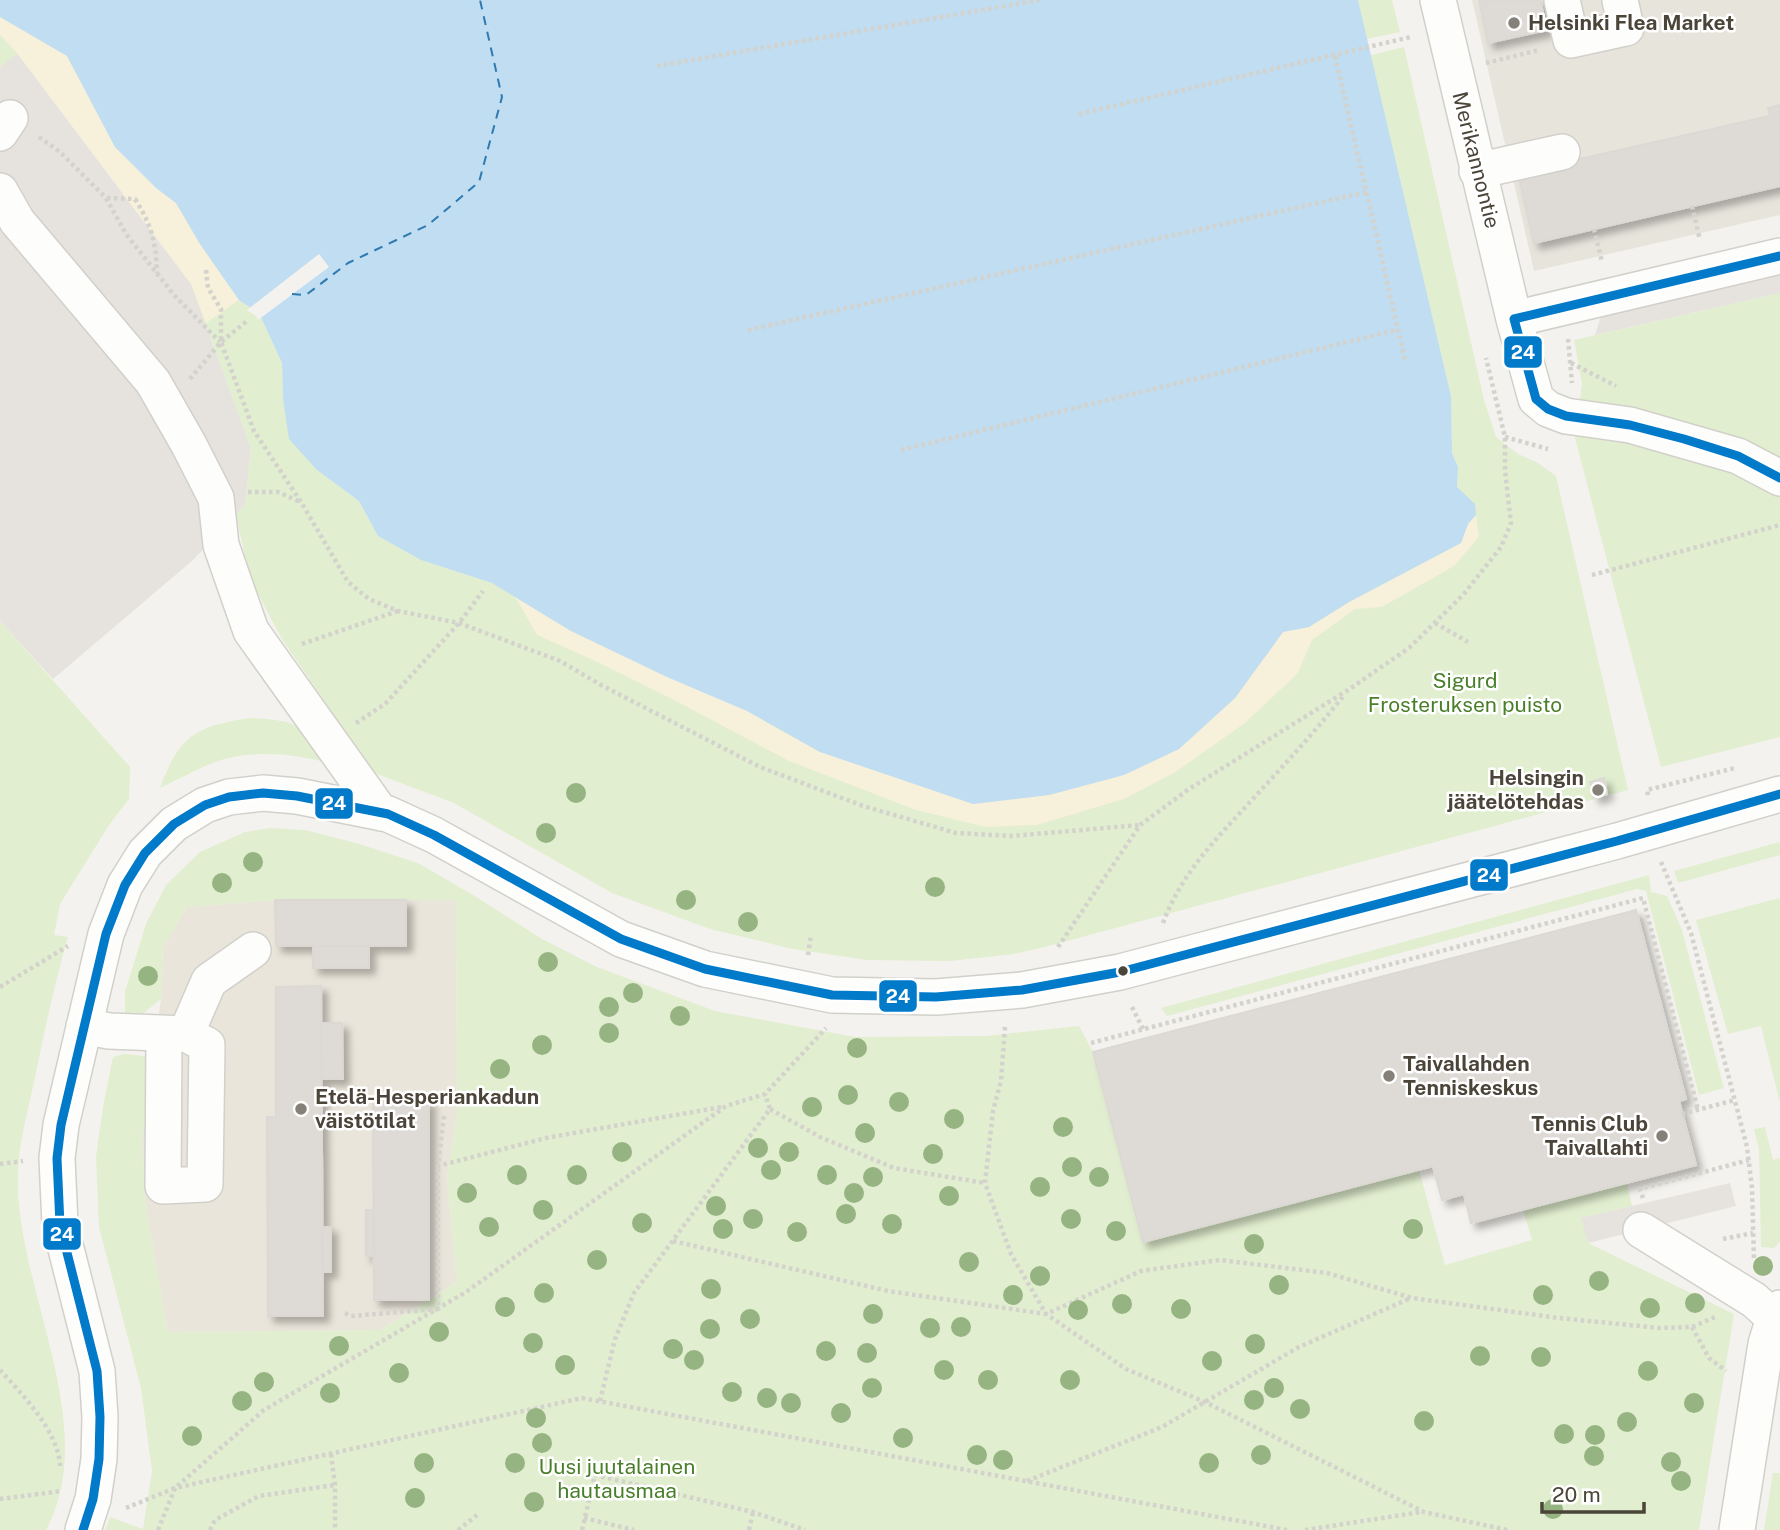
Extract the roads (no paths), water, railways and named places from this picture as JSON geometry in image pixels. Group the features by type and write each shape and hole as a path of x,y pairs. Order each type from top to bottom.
{"street":[{"name":"Merikannontie","path":"1438,0 1477,171 1536,398 1548,409 1566,416 1630,425 1738,456 1780,478"},
{"path":"1562,0 1571,40 1626,28 1620,0"},
{"path":"1477,171 1562,152"},
{"path":"0,191 17,220 153,382 216,498 221,545 251,631 381,813"},
{"path":"1514,320 1780,256"},
{"path":"99,1513 100,1417 97,1371 61,1226 57,1158 61,1125 106,934 125,885 145,853 174,824 205,805 229,797 263,793 297,796 381,813 423,829 621,939 705,969 832,995 922,997 1022,990 1120,972 1780,794"},
{"path":"84,1026 109,1031 175,1034 209,982 253,950"},
{"path":"1642,1216 1769,1309 1737,1530"}],"water":[{"path":"0,0 1358,0 1451,396 1452,453 1458,467 1457,487 1475,504 1476,515 1468,524 1461,543 1349,602 1309,627 1283,632 1235,698 1179,749 1124,775 1049,795 973,804 820,752 747,711 667,677 571,631 492,583 421,560 378,536 359,501 317,470 289,439 283,399 282,363 259,313 239,300 200,244 176,203 156,188 115,147 67,56 0,17"}],"place":[{"name":"Helsinki Flea Market","path":"1514,23"},
{"name":"Helsingin jäätelötehdas","path":"1598,790"},
{"name":"Taivallahden Tenniskeskus","path":"1389,1076"},
{"name":"Etelä-Hesperiankadun väistötilat","path":"301,1109"},
{"name":"Tennis Club Taivallahti","path":"1662,1136"}],"park label":[{"name":"Sigurd Frosteruksen puisto","path":"1465,693"},
{"name":"Uusi juutalainen hautausmaa","path":"617,1479"}]}
